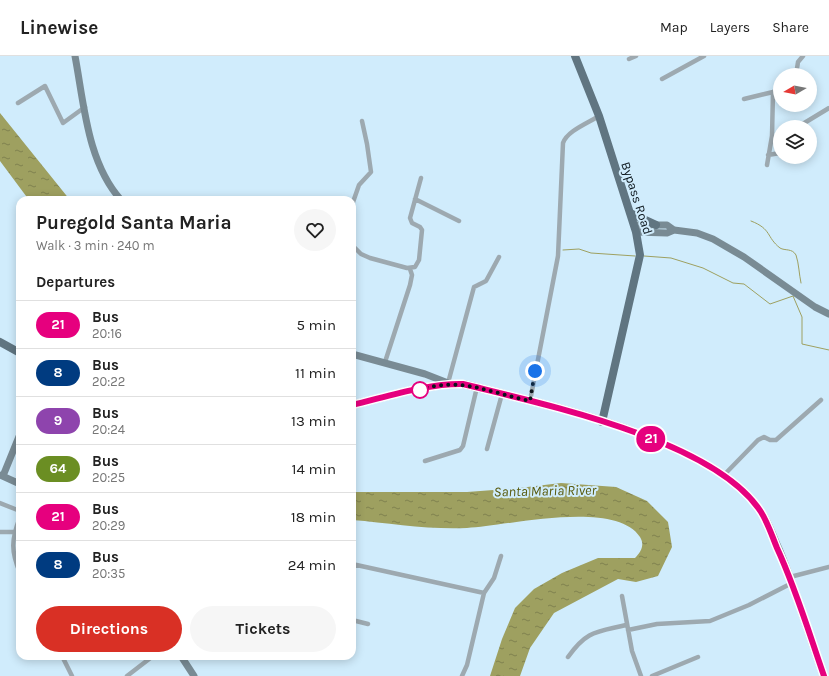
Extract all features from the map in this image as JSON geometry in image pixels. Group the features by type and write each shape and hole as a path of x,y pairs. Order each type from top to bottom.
{"main road":[{"path":"75,56 91,136 100,166 119,196"},
{"name":"Bypass Road","path":"575,56 598,116 630,212 635,229 640,258 602,422"},
{"path":"630,212 656,225"},
{"path":"635,229 656,225 666,225 674,230 697,233 713,239 744,257 815,307 829,314"},
{"path":"635,229 667,233 674,230"},
{"path":"0,342 16,351"},
{"path":"356,355 439,378 448,383"},
{"path":"356,404 448,383 463,384 530,401 602,422 654,440 704,463 724,475 748,495 762,512 791,580 824,676"},
{"path":"16,443 1,476 16,482"},
{"path":"184,660 194,676"}],"street":[{"path":"629,59 636,56"},
{"path":"662,79 704,56"},
{"path":"797,68 798,62 803,56"},
{"path":"18,103 45,86 63,123 85,107"},
{"path":"744,99 773,92"},
{"path":"809,120 829,108"},
{"path":"767,165 772,136 773,112"},
{"path":"530,401 558,256 563,143 564,139 598,116"},
{"path":"355,196 359,185 371,172 368,144 362,121"},
{"path":"768,155 773,154"},
{"path":"356,249 363,255 410,269 418,264 422,241 420,226 411,220 421,178"},
{"path":"415,199 459,221"},
{"path":"448,383 474,287 486,281 499,258"},
{"path":"385,362 410,285 412,275 410,269"},
{"path":"425,461 460,450 463,446 477,388"},
{"path":"487,449 502,394"},
{"path":"724,475 758,440 764,437 770,440 776,440 821,400"},
{"path":"0,503 16,509"},
{"path":"16,527 14,532 13,555 16,563"},
{"path":"0,532 14,532"},
{"path":"462,676 467,665 484,593 494,578 502,556"},
{"path":"356,565 484,593"},
{"path":"568,657 575,647 590,634 657,624 710,621 749,605 791,580 829,567"},
{"path":"622,596 632,651 641,676"},
{"path":"356,621 368,624"},
{"path":"652,676 698,657"},
{"path":"64,660 72,676"},
{"path":"127,676 148,660"}],"water":[{"path":"0,113 67,196 26,196 0,161"},
{"name":"Santa Maria River","path":"561,483 616,487 647,501 668,522 672,547 658,576 636,582 618,579 554,613 530,648 520,676 490,676 502,639 515,608 534,589 562,573 598,558 635,558 642,548 640,537 627,526 608,519 585,517 533,520 467,528 424,527 356,520 356,492 467,492"}],"waterway":[{"path":"751,221 766,230 780,248 790,250 796,255 801,283"},
{"path":"563,250 579,249 591,253 635,256"},
{"path":"644,256 671,258 703,268 733,283 744,284 770,304 793,296 802,317 802,344 829,350"}],"bus line":[{"name":"21","path":"356,404 448,383 463,384 591,418 654,440 719,471 733,481 748,495 762,512 790,577 824,676"}],"route":[{"path":"420,390 448,383 463,384 530,401 535,371"}]}
